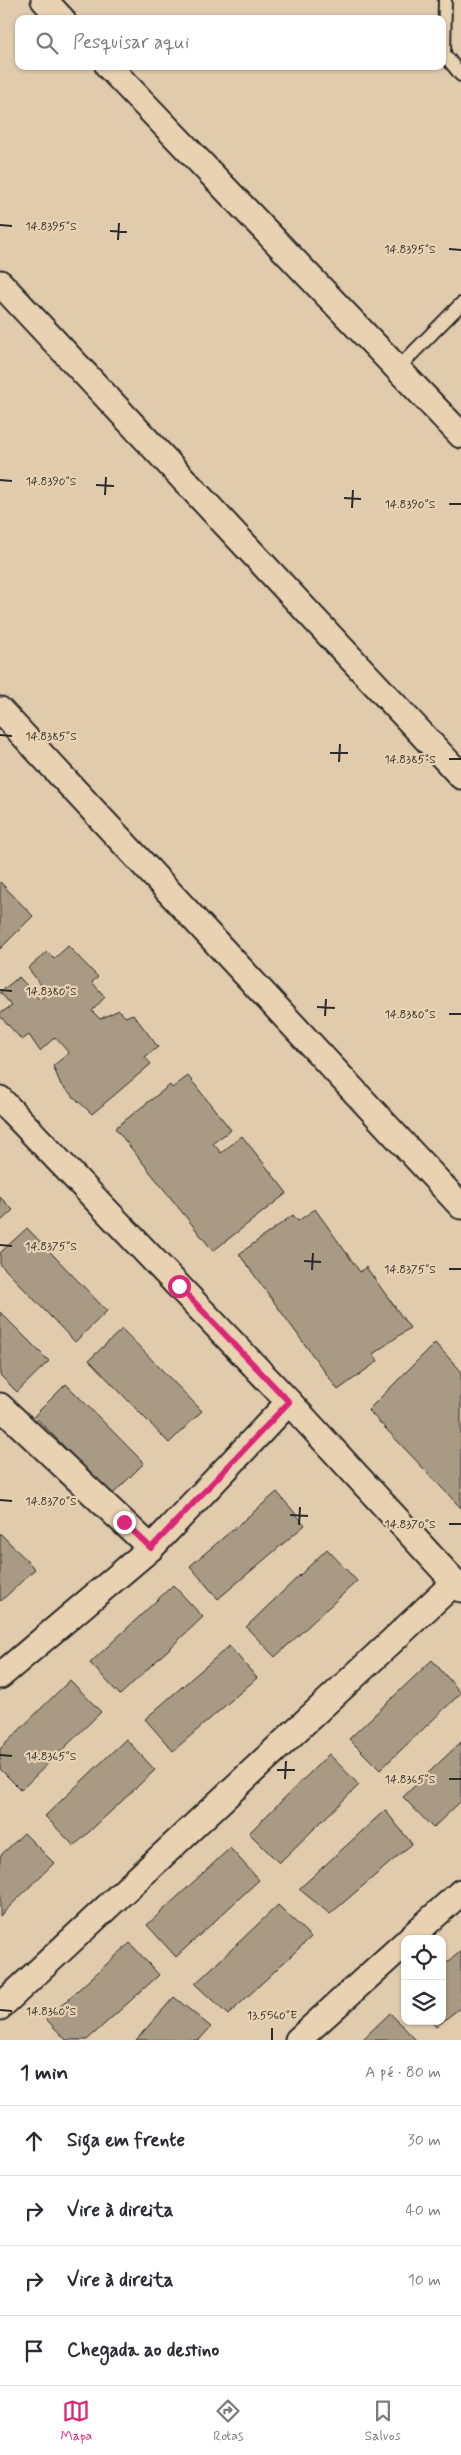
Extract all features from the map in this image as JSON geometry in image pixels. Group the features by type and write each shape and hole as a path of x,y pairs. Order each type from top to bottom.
{"street":[{"path":"44,0 58,15"},
{"path":"112,70 461,435"},
{"path":"0,283 461,776"},
{"path":"0,710 461,1206"},
{"path":"0,1099 289,1402 458,1586 0,2007"},
{"path":"0,1676 151,1548 289,1402"},
{"path":"0,1406 151,1548"},
{"path":"413,1935 461,1892"},
{"path":"298,2040 401,1947"}],"lane":[{"path":"445,0 445,15"},
{"path":"446,56 461,75"},
{"path":"397,368 461,304"}],"building":[{"path":"0,882 33,916 0,949"},
{"path":"68,946 98,977 92,982 105,997 92,1011 100,1019 119,1010 125,1017 133,1014 158,1047 145,1057 151,1064 92,1114 61,1085 53,1066 69,1053 55,1037 40,1051 29,1035 22,1040 0,1016 0,1013 12,1006 0,992 19,977 40,1000 47,993 28,968 47,952 54,959"},
{"path":"188,1076 231,1130 213,1143 221,1153 242,1136 287,1193 213,1251 115,1128 170,1085 172,1088"},
{"path":"0,1197 13,1210 0,1222"},
{"path":"315,1209 360,1272 366,1267 410,1328 373,1354 378,1361 338,1390 239,1254 293,1215 298,1221"},
{"path":"27,1228 107,1311 75,1342 0,1264 0,1253"},
{"path":"0,1312 49,1361 17,1392 0,1375"},
{"path":"122,1329 202,1411 169,1443 89,1360"},
{"path":"435,1343 461,1371 461,1508 368,1410"},
{"path":"66,1384 144,1463 112,1495 34,1416"},
{"path":"277,1492 305,1525 218,1599 190,1566"},
{"path":"0,1533 35,1569 1,1601 0,1600"},
{"path":"327,1549 357,1581 275,1657 246,1627"},
{"path":"173,1585 203,1617 120,1695 90,1663"},
{"path":"229,1646 257,1678 173,1751 145,1719"},
{"path":"432,1660 461,1693 380,1770 349,1739"},
{"path":"70,1680 101,1712 21,1790 0,1769 0,1749"},
{"path":"126,1739 155,1770 74,1846 45,1816"},
{"path":"461,1742 461,1801 433,1828 403,1797"},
{"path":"329,1754 359,1785 279,1863 249,1833"},
{"path":"385,1810 412,1844 330,1914 299,1889"},
{"path":"24,1833 54,1863 0,1916 0,1856"},
{"path":"230,1848 259,1880 176,1957 147,1925"},
{"path":"278,1905 311,1937 228,2015 195,1984"},
{"path":"130,1943 159,1975 87,2040 66,2040 46,2019"},
{"path":"461,1951 461,2007 446,2019 446,1980 446,1964"},
{"path":"174,1997 211,2027 199,2040 136,2040"},
{"path":"390,2013 416,2040 362,2040"}],"route":[{"path":"124,1522 151,1548 289,1402 179,1286"}]}
